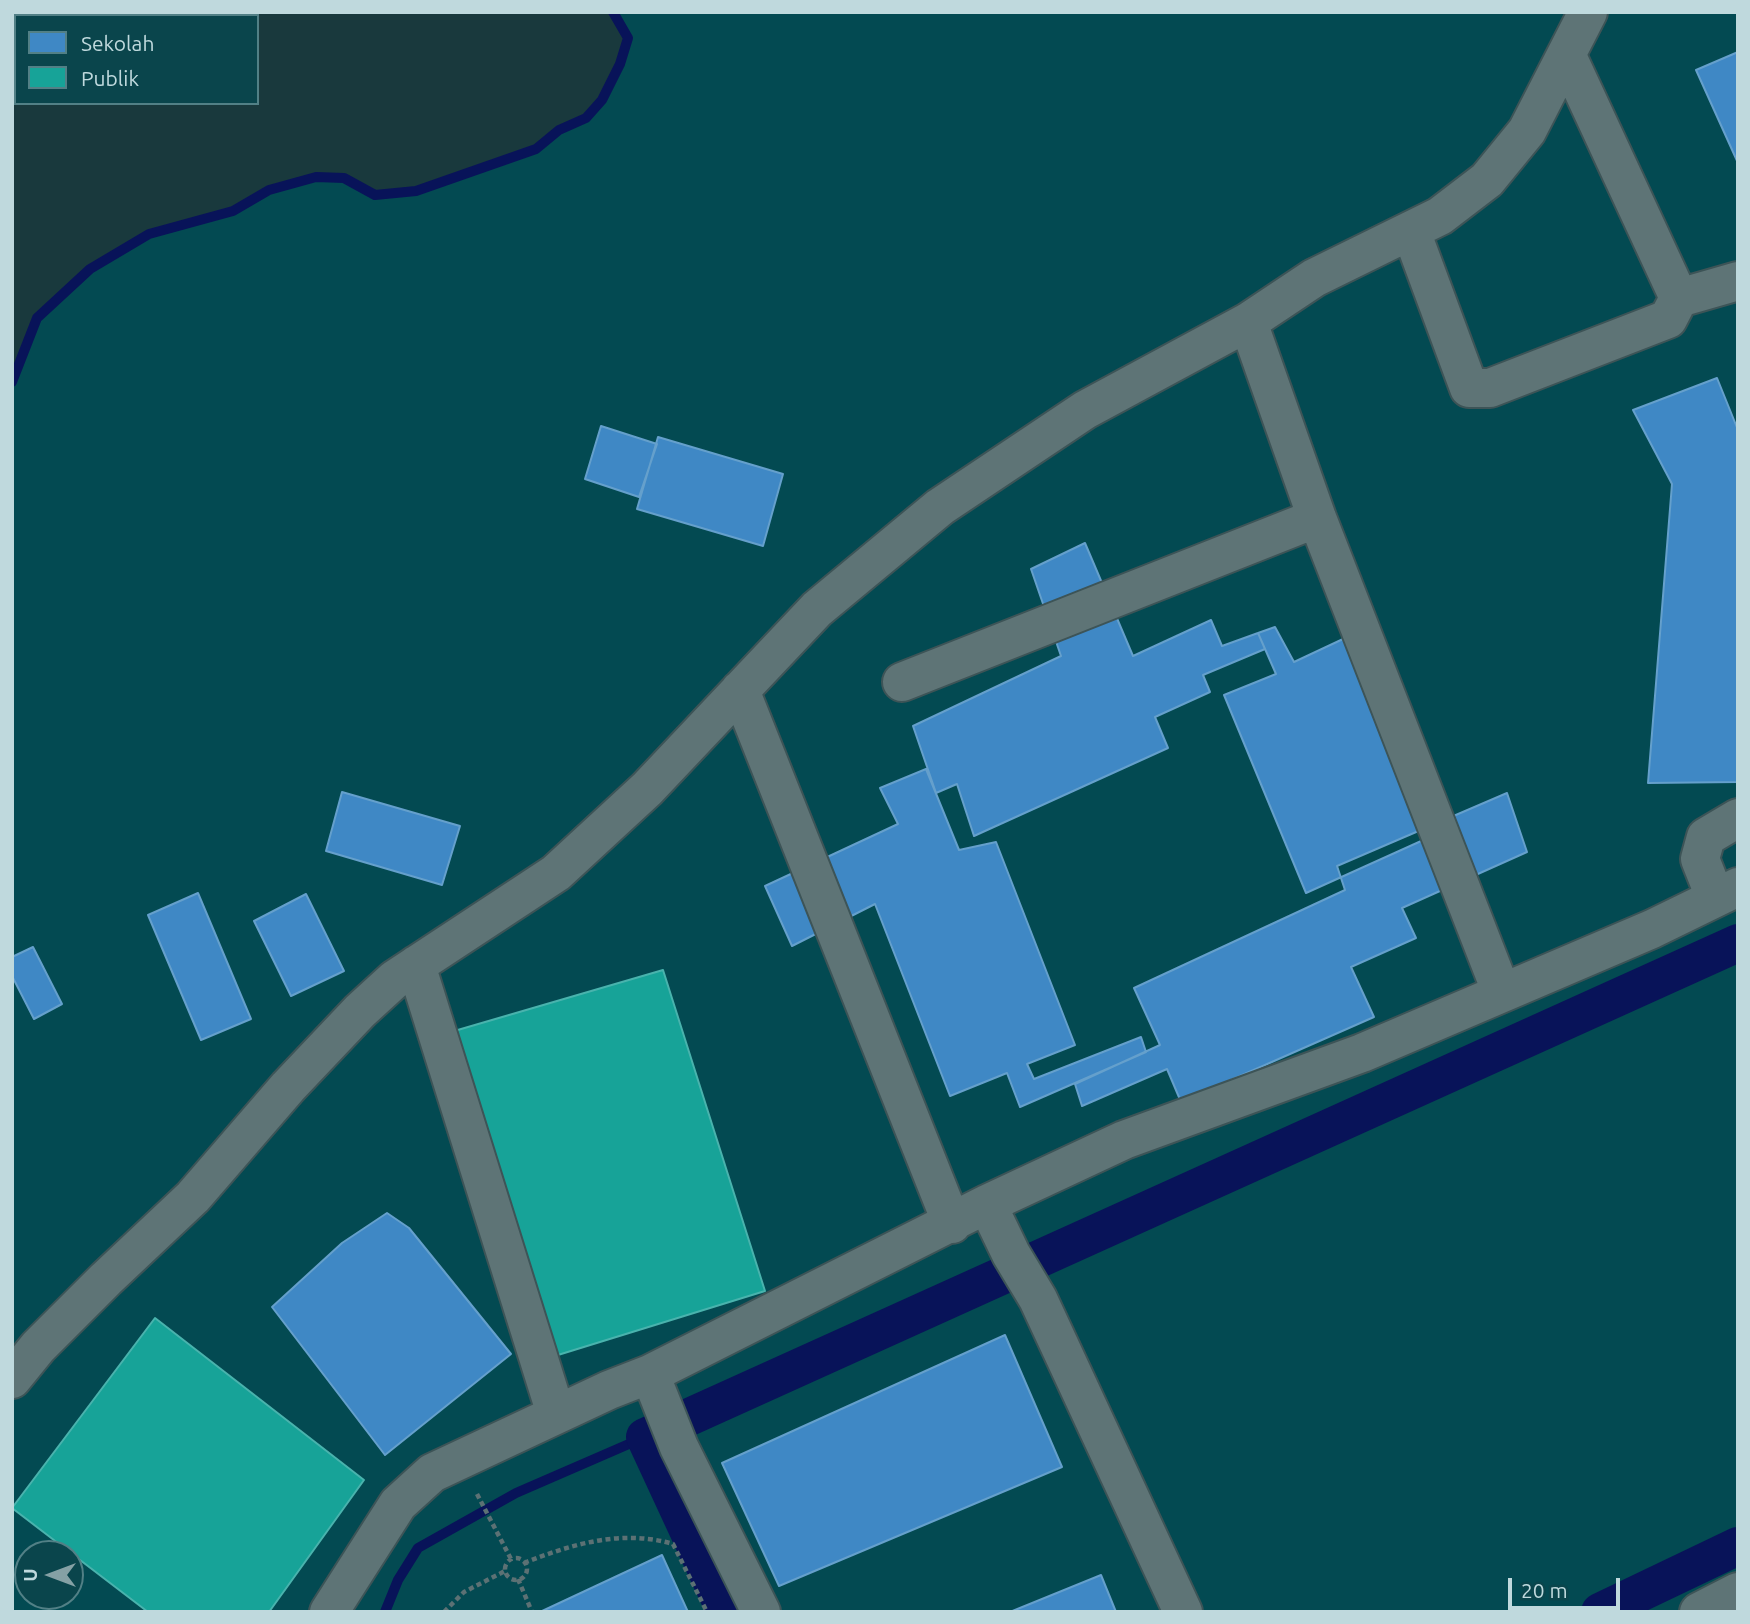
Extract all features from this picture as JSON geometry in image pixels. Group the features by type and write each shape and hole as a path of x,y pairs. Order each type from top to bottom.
{"lane":[{"path":"13,1378 38,1348 106,1279 193,1197 288,1087 360,1010 416,965 458,940 556,873 647,789 817,609 956,495 1085,411 1248,322 1314,278 1457,205 1487,180 1527,131 1588,12"},
{"path":"1567,56 1679,298"},
{"path":"1411,230 1469,388 1490,388 1668,319 1679,298 1738,281"},
{"path":"1248,322 1317,519 1501,991"},
{"path":"902,682 1317,519"},
{"path":"740,690 952,1224"},
{"path":"329,1612 398,1504 432,1473 556,1414 656,1391 987,1204 1124,1140 1362,1053 1501,991 1652,929 1726,892 1700,859 1706,837 1738,818"},
{"path":"416,965 556,1414"},
{"path":"987,1204 1011,1254 1038,1299 1182,1612"},
{"path":"656,1391 679,1447 761,1612"},
{"path":"1699,1612 1738,1592"}],"path":[{"path":"458,1460 511,1559"},
{"path":"524,1563 585,1542 653,1538 673,1544 707,1612"},
{"path":"505,1572 510,1578 518,1579 526,1573 521,1559 511,1559"},
{"path":"444,1612 464,1592 505,1572 511,1559"},
{"path":"518,1579 532,1612"}],"shaded area":[{"path":"613,12 1738,12 1738,1612 12,1612 12,382 20,361 37,318 90,269 149,234 233,211 269,190 316,177 344,178 375,195 416,191 536,149 559,130 586,118 602,100 620,64 628,38"}],"building: Sekolah":[{"path":"1738,52 1738,163 1696,70"},
{"path":"1717,378 1738,430 1738,782 1648,783 1672,484 1633,410"},
{"path":"601,426 657,444 639,497 585,479"},
{"path":"658,437 783,474 763,546 637,509"},
{"path":"1085,543 1133,656 1211,620 1222,646 1258,633 1265,649 1203,675 1210,692 1155,717 1168,748 974,836 957,784 936,793 913,726 1061,656 1031,569"},
{"path":"1275,627 1294,662 1343,639 1430,837 1306,893 1224,695 1276,674 1258,633"},
{"path":"926,769 959,850 996,842 1075,1045 1027,1064 1034,1079 1141,1037 1146,1052 1020,1107 1007,1073 950,1096 875,904 792,946 765,886 898,824 880,788"},
{"path":"342,792 460,826 442,885 326,851"},
{"path":"1507,793 1527,852 1402,908 1416,938 1351,967 1374,1017 1181,1102 1167,1069 1082,1106 1075,1084 1160,1045 1134,988 1345,890 1337,866"},
{"path":"198,893 251,1019 201,1040 148,915"},
{"path":"306,894 344,971 291,996 254,921"},
{"path":"33,947 62,1004 34,1019 12,976 12,957"},
{"path":"387,1213 409,1228 511,1354 385,1455 272,1307 342,1243"},
{"path":"1005,1335 1062,1467 779,1586 722,1463"},
{"path":"662,1555 688,1612 540,1612"},
{"path":"1101,1575 1116,1612 1010,1612"}],"building: Publik":[{"path":"663,970 765,1291 545,1359 444,1034"},
{"path":"155,1318 364,1480 269,1612 148,1612 84,1563 84,1540 54,1540 12,1508"}],"waterway":[{"path":"12,382 37,318 90,269 149,234 233,211 269,190 316,177 344,178 375,195 416,191 536,149 559,130 586,118 602,100 620,64 628,38 613,12"},
{"path":"726,1612 645,1437 1738,943"},
{"path":"385,1612 398,1580 418,1548 516,1493 645,1437"},
{"path":"1600,1612 1738,1546"}]}
